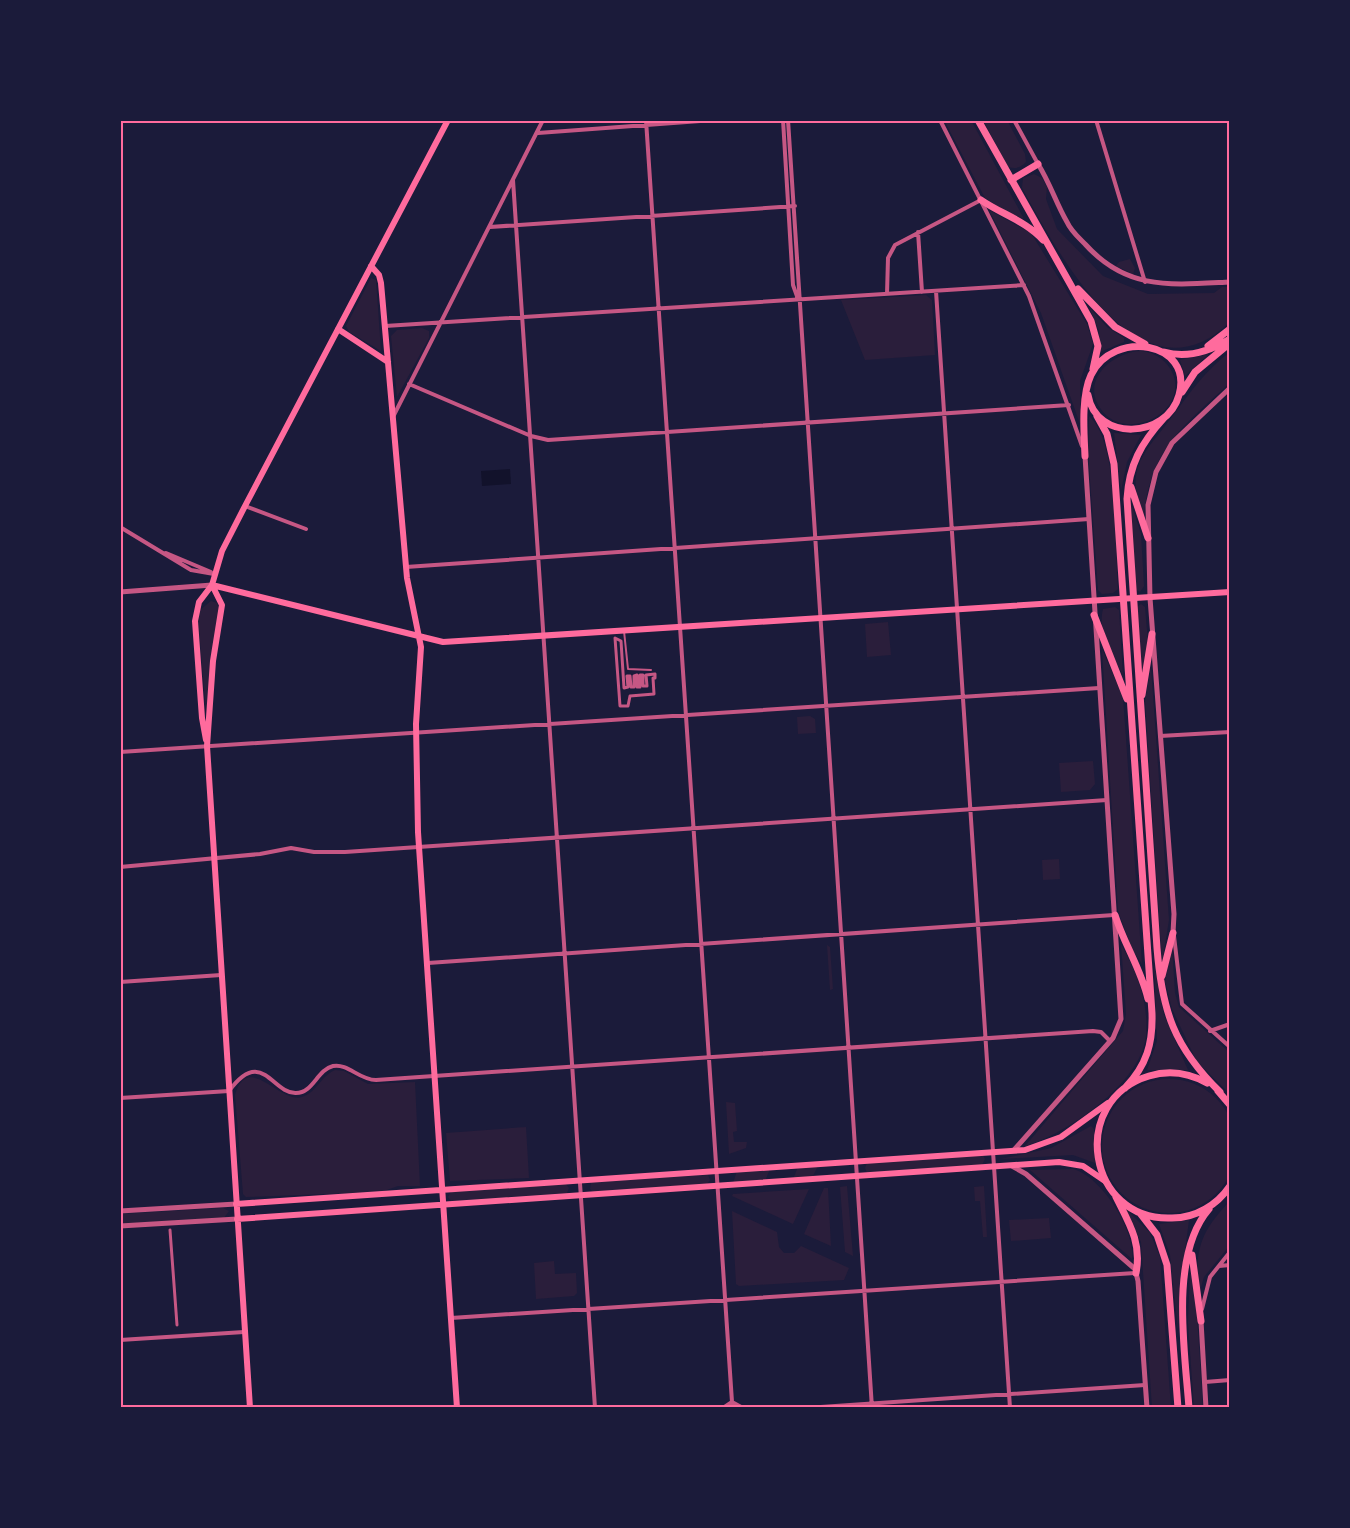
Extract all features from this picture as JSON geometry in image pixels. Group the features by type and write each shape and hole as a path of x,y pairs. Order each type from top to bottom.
{"main road":[{"path":"207,746 201,718 195,621 199,602 212,585 214,574 244,506 448,120"},
{"path":"978,120 1053,250 1091,321 1097,338 1097,353 1084,422 1085,456"},
{"path":"1011,180 1038,164"},
{"path":"981,200 1005,216 1029,226 1053,250"},
{"path":"371,266 381,278 406,567 421,638 416,732 419,847 457,1408"},
{"path":"1066,276 1107,321 1124,333 1158,350 1172,361 1178,373 1180,386 1178,399"},
{"path":"338,329 388,362"},
{"path":"1196,353 1230,329"},
{"path":"1092,374 1103,359 1119,349 1137,345 1179,356 1230,343"},
{"path":"1230,343 1195,372 1178,399 1139,448 1129,478 1127,522 1161,987 1170,1019 1187,1057 1230,1105"},
{"path":"236,1204 1014,1150 1041,1146 1061,1137 1085,1122 1118,1095 1146,1059 1152,1039 1152,1013 1114,464 1107,435 1088,395"},
{"path":"1097,416 1110,426 1125,430 1149,426 1164,418"},
{"path":"1129,478 1133,497 1148,538"},
{"path":"212,585 228,586 442,642 1230,592"},
{"path":"212,585 222,605 213,661 207,746 250,1408"},
{"path":"1094,615 1123,684 1131,716"},
{"path":"1140,709 1152,634"},
{"path":"1114,915 1125,944 1140,973 1152,1013"},
{"path":"1161,987 1165,960 1173,933"},
{"path":"1125,1088 1154,1074 1175,1073 1195,1077 1220,1092"},
{"path":"1118,1095 1105,1112 1098,1132 1099,1164 1137,1240 1139,1254 1136,1273"},
{"path":"237,1219 1059,1162 1075,1164 1090,1170 1107,1183"},
{"path":"1189,1408 1183,1316 1192,1240 1200,1221 1229,1188"},
{"path":"1113,1192 1138,1211 1158,1235 1167,1265 1178,1408"},
{"path":"1138,1211 1158,1218 1178,1218 1196,1214 1213,1204"},
{"path":"1192,1240 1201,1321"}],"street":[{"path":"392,418 543,120"},
{"path":"537,133 646,122 714,120"},
{"path":"783,120 793,285 798,300"},
{"path":"788,120 872,1406"},
{"path":"939,120 1024,285 1069,405 1085,456 1121,1019 1118,1031 1110,1041 1014,1150"},
{"path":"1014,120 1053,189 1071,229 1107,266 1145,282 1230,282"},
{"path":"1096,120 1145,282"},
{"path":"646,122 732,1402"},
{"path":"513,180 595,1408"},
{"path":"887,294 888,258 891,249 918,232 981,200"},
{"path":"489,227 795,206"},
{"path":"918,232 922,292"},
{"path":"385,326 1024,285"},
{"path":"936,291 1010,1408"},
{"path":"410,384 531,436 553,440 1069,405"},
{"path":"1230,388 1180,435 1166,453 1150,494 1148,538 1152,634 1174,920 1173,933 1178,951 1180,998 1187,1010 1230,1047"},
{"path":"244,506 306,529"},
{"path":"406,567 1089,519"},
{"path":"120,527 181,565 196,572 214,574"},
{"path":"162,552 184,559 214,574"},
{"path":"181,565 184,559"},
{"path":"120,592 212,585"},
{"path":"615,638 621,641 624,688 628,687 627,676 630,676 631,687 634,687 634,676 637,675 637,687 640,687 640,675 643,675 644,686 647,686 646,675 655,674 654,694 630,696 628,706 620,706 615,638"},
{"path":"120,752 1099,688"},
{"path":"1160,735 1230,732"},
{"path":"120,867 260,855 291,848 332,852 419,847 1107,800"},
{"path":"427,963 1114,915"},
{"path":"120,982 222,975"},
{"path":"1210,1031 1230,1024"},
{"path":"120,1098 229,1091 239,1080 257,1073 270,1077 285,1090 298,1093 307,1089 326,1069 334,1066 344,1066 368,1080 1097,1031 1105,1034 1110,1041"},
{"path":"1012,1166 1026,1174 1129,1262 1136,1273 1147,1408"},
{"path":"120,1211 236,1204"},
{"path":"120,1226 237,1219"},
{"path":"170,1230 177,1325"},
{"path":"1206,1408 1201,1321 1205,1291 1218,1266 1230,1252"},
{"path":"1218,1266 1230,1265"},
{"path":"450,1318 1136,1273"},
{"path":"120,1340 245,1332"},
{"path":"1205,1382 1230,1380"},
{"path":"806,1408 872,1406 1145,1385"},
{"path":"723,1408 732,1402"},
{"path":"732,1402 743,1408"}],"lane":[{"path":"624,631 628,669 651,670"}],"shaded area":[{"path":"944,120 971,120 1024,219 1006,212 985,198"},
{"path":"983,120 1007,120 1025,154 1026,162 1022,166 1008,167"},
{"path":"1034,174 1042,178 1047,187 1046,199 1057,229 1103,276 1148,294 1214,293 1222,287 1230,287 1230,322 1197,344 1165,347 1134,335 1106,312 1080,282 1057,249 1022,188 1023,178"},
{"path":"989,210 1031,233 1087,324 1093,344 1080,381 1081,427 1041,313"},
{"path":"1130,259 1135,268 1133,274 1116,266 1119,262"},
{"path":"371,278 376,280 381,351 349,332 346,326"},
{"path":"926,295 932,300 935,355 865,360 841,300"},
{"path":"1089,307 1107,327 1124,338 1124,342 1100,352 1099,331"},
{"path":"422,328 429,331 429,338 397,397 391,336 397,330"},
{"path":"1141,351 1159,357 1166,363 1174,378 1174,396 1163,412 1147,421 1138,424 1119,423 1104,413 1097,402 1094,391 1096,380 1109,363 1119,357"},
{"path":"1230,352 1230,383 1184,426 1161,456 1147,494 1144,517 1136,485 1141,461 1206,373"},
{"path":"1209,354 1185,376 1180,360"},
{"path":"1089,416 1099,429 1111,471 1118,589 1113,593 1102,594 1098,590 1088,451"},
{"path":"1114,433 1141,435 1127,462 1121,491"},
{"path":"510,469 511,484 482,486 481,471"},
{"path":"1131,503 1141,534 1144,586 1140,592 1135,589"},
{"path":"211,601 217,603 219,608 206,712 198,618 200,610"},
{"path":"1141,604 1145,607 1148,642 1142,678 1137,607"},
{"path":"1115,607 1119,610 1123,675 1107,644 1102,626 1103,609"},
{"path":"888,622 891,655 867,657 865,624"},
{"path":"1102,649 1123,697 1142,964 1132,949 1118,911"},
{"path":"1151,667 1169,920 1162,963 1145,700"},
{"path":"810,716 815,719 816,733 798,734 797,717"},
{"path":"1093,761 1095,784 1090,790 1061,792 1059,763"},
{"path":"1059,859 1060,879 1043,880 1042,860"},
{"path":"1121,944 1137,977 1146,1011 1146,1036 1141,1054 1117,1088 1099,1104 1061,1130 1025,1146 1123,1031 1126,1014"},
{"path":"827,945 830,947 833,989 830,990"},
{"path":"1172,946 1175,993 1179,1007 1230,1053 1230,1094 1197,1062 1172,1009 1165,981"},
{"path":"1154,965 1164,1015 1188,1070 1147,1070 1157,1041"},
{"path":"335,1070 344,1071 368,1084 415,1082 420,1186 398,1186 381,1192 246,1197 243,1194 235,1095 241,1083 248,1078 256,1078 293,1097 302,1097 311,1092"},
{"path":"1169,1079 1195,1084 1216,1099 1231,1120 1236,1146 1231,1172 1216,1193 1195,1208 1169,1213 1143,1208 1122,1193 1107,1172 1102,1146 1107,1120 1122,1099 1143,1084"},
{"path":"726,1102 735,1103 737,1131 733,1132 734,1142 747,1142 746,1148 729,1154"},
{"path":"1091,1126 1094,1129 1095,1163 1073,1155 1001,1159 1051,1148"},
{"path":"526,1127 529,1178 450,1181 446,1133"},
{"path":"983,1155 985,1159 982,1165 867,1173 865,1168 867,1163"},
{"path":"818,1166 812,1178 793,1179 798,1167"},
{"path":"770,1169 765,1181 733,1183 737,1171"},
{"path":"1073,1169 1095,1182 1115,1206 1128,1234 1132,1247 1132,1259 1030,1170"},
{"path":"708,1175 710,1180 707,1184 593,1192 590,1189 591,1182"},
{"path":"565,1183 569,1188 567,1193 451,1201 448,1197 451,1192"},
{"path":"847,1186 853,1256 845,1252 840,1187"},
{"path":"984,1186 987,1237 983,1237 980,1201 975,1201 974,1187"},
{"path":"824,1188 828,1188 831,1246 804,1234"},
{"path":"809,1189 793,1224 732,1196 733,1194"},
{"path":"1230,1201 1230,1245 1204,1277 1199,1294 1198,1266 1201,1243 1212,1223"},
{"path":"223,1208 229,1211 224,1218 120,1224 120,1214"},
{"path":"1125,1208 1150,1233 1160,1257 1171,1408 1152,1408 1141,1242"},
{"path":"732,1211 777,1232 779,1247 784,1253 794,1253 801,1246 849,1268 844,1280 739,1286 736,1284"},
{"path":"1049,1218 1051,1238 1011,1241 1009,1220"},
{"path":"1189,1220 1181,1281 1178,1331 1170,1255 1159,1224"},
{"path":"554,1261 555,1274 576,1273 577,1293 574,1296 536,1299 534,1263"},
{"path":"1190,1268 1197,1316 1203,1408 1194,1408 1188,1323"}]}
